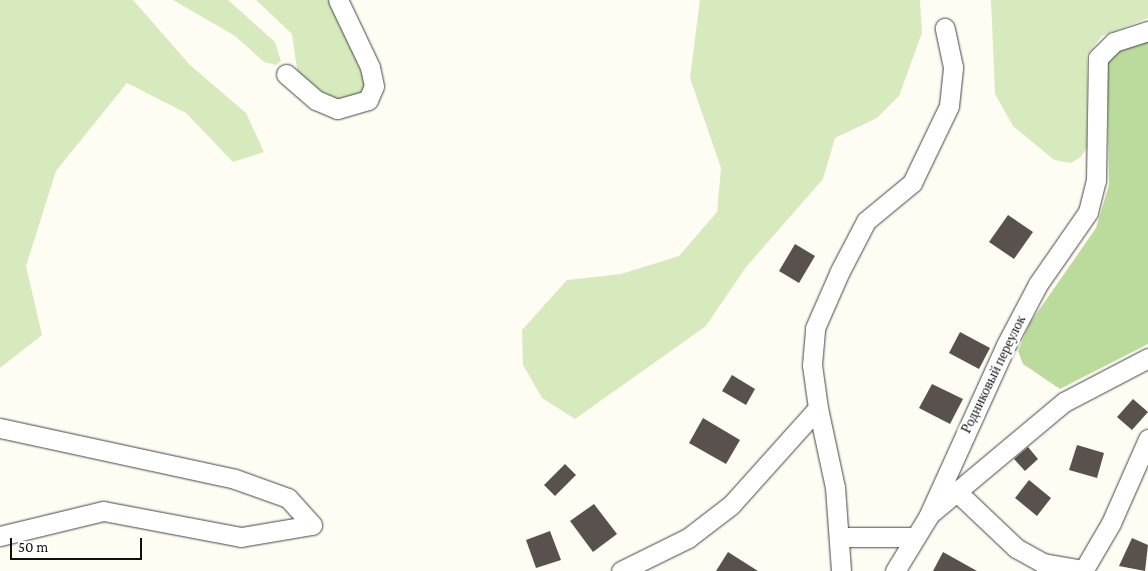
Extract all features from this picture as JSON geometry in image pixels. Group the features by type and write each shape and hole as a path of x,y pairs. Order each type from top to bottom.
{"street":[{"path":"286,74 316,100 337,109 368,100 374,86 370,67 338,0"},
{"path":"841,571 841,537 835,487 818,408 812,364 815,328 866,221 912,184 949,106 953,67 945,28"},
{"name":"Родниковый переулок","path":"895,571 928,516 1006,345 1038,284 1088,212 1096,181 1098,58 1114,42 1148,31"},
{"path":"928,516 1064,402 1148,358"},
{"path":"621,571 688,538 731,505 818,408"},
{"path":"0,428 235,479 288,498 312,525 241,537 103,511 0,536"},
{"path":"956,491 1016,548 1043,563 1083,571 1111,523 1148,438"},
{"path":"841,537 914,537"}],"green space":[{"path":"0,0 133,0 190,65 246,113 264,152 233,162 186,113 127,83 56,171 26,266 42,335 0,368"},
{"path":"173,0 228,0 275,42 281,61 276,65 264,62 235,36"},
{"path":"256,0 331,0 369,87 350,103 316,94 298,76 292,34"},
{"path":"700,0 920,0 922,33 899,96 877,118 835,138 823,179 746,267 706,326 575,419 542,398 523,365 522,330 567,280 621,274 679,256 717,212 721,168 690,78"},
{"path":"991,0 1148,0 1148,18 1102,36 1087,55 1087,147 1081,157 1071,163 1054,160 1013,126 995,94"},
{"path":"1148,36 1148,344 1060,389 1023,364 1018,351 1030,323 1096,228 1109,185 1107,59 1117,49"}],"building":[{"path":"1008,215 1033,232 1014,259 989,242"},
{"path":"795,244 815,256 799,283 779,271"},
{"path":"960,332 990,348 979,369 949,353"},
{"path":"732,375 755,389 746,405 722,391"},
{"path":"932,384 963,399 950,424 919,408"},
{"path":"1133,399 1148,412 1132,430 1117,417"},
{"path":"703,418 740,440 726,464 689,443"},
{"path":"1077,445 1104,453 1097,478 1069,470"},
{"path":"1028,447 1038,459 1025,471 1014,459"},
{"path":"565,464 576,475 555,496 544,485"},
{"path":"1029,480 1051,498 1037,516 1015,498"},
{"path":"594,504 617,534 593,552 570,521"},
{"path":"550,531 561,560 536,568 526,540"},
{"path":"1132,538 1148,545 1145,571 1119,566"},
{"path":"728,552 758,571 716,571"},
{"path":"943,552 977,571 933,571"}]}
